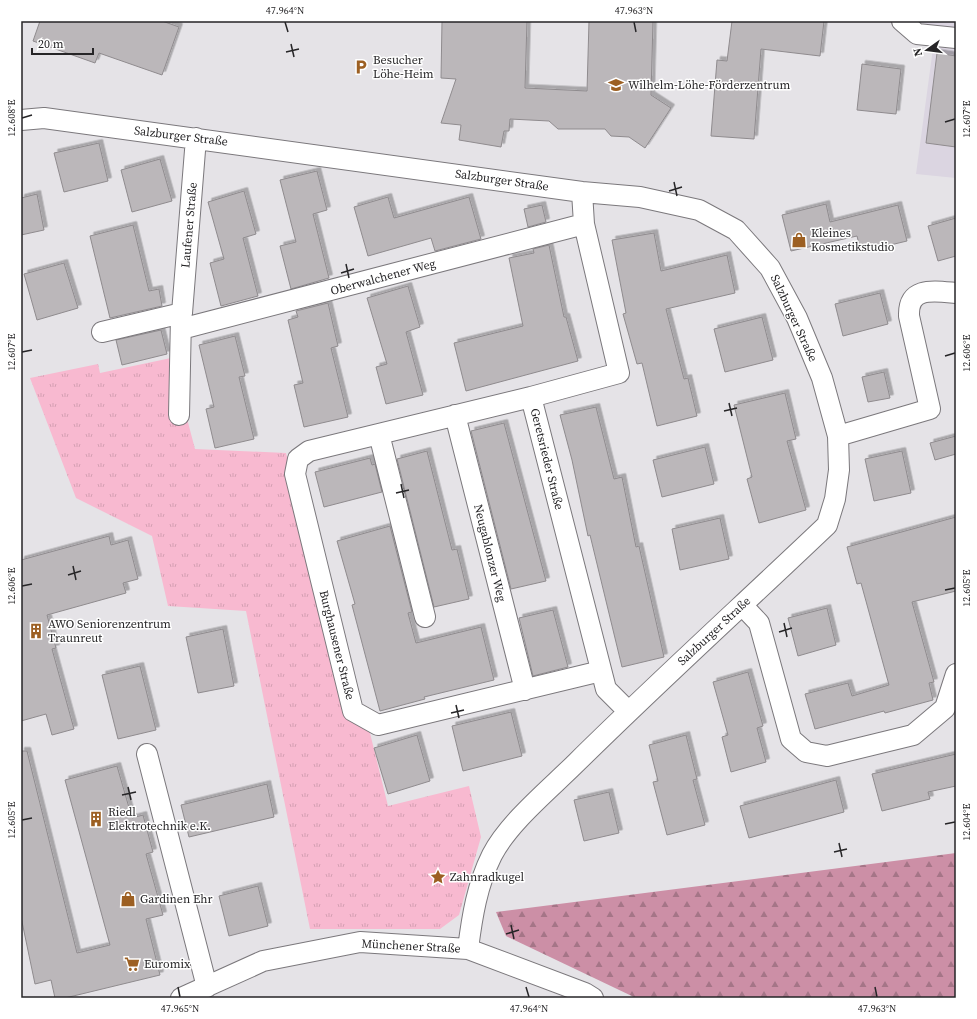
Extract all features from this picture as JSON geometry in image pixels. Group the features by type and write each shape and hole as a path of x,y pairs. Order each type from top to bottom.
{"street":[{"path":"902,21 917,34 956,38"},
{"name":"Salzburger Straße","path":"21,120 44,118 196,138 582,192 640,197 699,210 736,230 770,268 797,318 822,378 838,436 839,470 835,499 827,525 628,711 509,829 492,855 482,881 474,907 468,949"},
{"name":"Laufener Straße","path":"179,415 181,321 196,138"},
{"name":"Geretsrieder Straße","path":"582,192 584,224 619,373 531,397 606,689 628,711"},
{"name":"Oberwalchener Weg","path":"181,321 584,224"},
{"path":"838,436 930,410 909,316 909,307 918,295 924,292 956,293"},
{"path":"102,332 181,321"},
{"name":"Burghausener Straße","path":"531,397 309,451 298,459 295,474 354,711 378,725 601,671"},
{"name":"Neugablonzer Weg","path":"455,416 525,690"},
{"path":"379,434 426,617"},
{"path":"742,605 759,623 791,739 806,752 826,756 913,735 945,708 956,674"},
{"path":"147,754 207,987"},
{"name":"Münchener Straße","path":"181,998 263,961 360,942 468,949 585,993 593,998"}],"shaded area":[{"path":"912,21 956,21 956,178 916,174 936,26"}],"green space":[{"path":"171,358 195,449 286,453 349,712 369,729 388,806 469,786 481,837 459,915 440,929 310,929 246,611 168,606 152,536 76,498 30,378 98,364 100,373"},
{"path":"956,853 956,998 636,998 506,936 496,912"}],"building":[{"path":"40,21 162,21 179,27 162,75 99,53 95,63 33,41"},
{"path":"442,21 527,21 525,88 587,91 589,21 653,21 651,95 671,108 645,148 629,137 611,136 605,129 558,129 549,121 510,119 509,131 504,131 501,147 459,140 461,125 441,123 456,79 441,78"},
{"path":"732,21 824,21 820,56 761,49 754,139 711,136 717,60 727,61"},
{"path":"937,53 956,56 956,147 926,143"},
{"path":"862,64 901,69 896,114 857,110"},
{"path":"99,143 108,181 64,192 54,153"},
{"path":"160,159 172,201 132,212 121,170"},
{"path":"317,171 327,210 313,214 329,278 291,289 280,246 296,242 280,180"},
{"path":"244,191 256,234 243,238 258,296 221,306 210,263 224,259 208,202"},
{"path":"37,194 44,230 21,235 21,198"},
{"path":"388,197 394,218 469,197 481,239 435,251 431,238 368,256 354,207"},
{"path":"826,204 830,222 898,205 907,241 861,252 857,236 791,251 782,215"},
{"path":"542,205 546,222 528,227 524,209"},
{"path":"956,218 956,256 938,261 928,226"},
{"path":"133,225 149,291 159,289 162,306 110,318 90,236"},
{"path":"654,233 661,271 727,255 735,293 666,309 684,379 688,378 697,416 657,426 642,363 637,364 623,314 626,313 612,240"},
{"path":"549,245 564,317 566,317 578,361 466,391 454,343 523,326 509,258 534,253 533,249"},
{"path":"64,263 78,308 37,320 24,274"},
{"path":"408,286 420,327 406,332 423,395 386,404 376,367 387,364 367,298"},
{"path":"880,293 888,324 843,336 835,304"},
{"path":"328,303 338,346 331,348 348,417 304,427 294,385 303,383 288,320 298,317 296,311"},
{"path":"762,317 773,360 725,372 714,329"},
{"path":"161,330 167,354 122,365 116,340"},
{"path":"235,336 245,376 239,377 254,439 215,448 206,409 214,407 199,345"},
{"path":"884,372 890,398 868,402 862,377"},
{"path":"785,393 796,439 787,441 806,510 759,523 747,479 752,477 734,405"},
{"path":"596,407 614,479 622,477 636,547 639,546 664,657 622,667 590,535 588,536 572,460 560,415"},
{"path":"504,423 546,581 511,589 471,431"},
{"path":"956,436 956,454 935,460 930,443"},
{"path":"705,447 714,484 662,497 653,460"},
{"path":"427,451 452,550 457,549 469,599 434,607 397,459"},
{"path":"902,451 911,493 874,501 865,459"},
{"path":"370,458 372,465 375,464 382,492 324,507 315,472"},
{"path":"956,517 956,591 912,602 934,682 929,683 933,700 815,729 805,694 848,683 852,696 889,685 861,583 857,584 847,547"},
{"path":"720,518 729,559 680,570 672,529"},
{"path":"390,526 412,612 408,613 416,643 481,627 494,680 424,697 425,699 380,711 352,605 355,604 337,541"},
{"name":"AWO Seniorenzentrum Traunreut","path":"109,536 111,545 128,540 138,579 123,583 126,593 47,615 56,648 52,649 74,729 52,735 46,714 21,721 21,560"},
{"path":"827,608 836,645 798,656 788,618"},
{"path":"553,610 568,667 533,676 519,618"},
{"path":"223,629 234,686 198,693 186,637"},
{"path":"140,666 156,730 118,739 102,675"},
{"path":"748,672 763,726 757,728 766,762 731,772 722,737 728,735 713,682"},
{"path":"511,712 522,756 463,771 452,726"},
{"path":"417,735 430,781 388,794 374,748"},
{"path":"686,735 697,779 693,780 705,825 667,835 653,782 658,781 649,745"},
{"path":"21,751 27,751 77,953 110,945 65,780 117,766 132,818 143,815 153,852 146,854 163,915 146,919 160,975 65,998 55,998 51,980 35,984 21,917"},
{"path":"956,754 956,786 928,792 930,799 882,811 872,774"},
{"path":"836,780 844,812 749,838 740,806"},
{"path":"267,784 274,817 189,837 181,805"},
{"path":"609,792 619,833 584,841 574,800"},
{"path":"258,886 268,926 229,936 219,896"}],"place":[{"name":"Besucher Löhe-Heim","path":"361,67"},
{"name":"Wilhelm-Löhe-Förderzentrum","path":"616,85"},
{"name":"Kleines Kosmetikstudio","path":"799,240"},
{"name":"AWO Seniorenzentrum Traunreut","path":"36,631"},
{"name":"Riedl Elektrotechnik e.K.","path":"96,819"},
{"name":"Zahnradkugel","path":"438,877"},
{"name":"Gardinen Ehr","path":"128,899"},
{"name":"Euromix","path":"132,964"}]}
